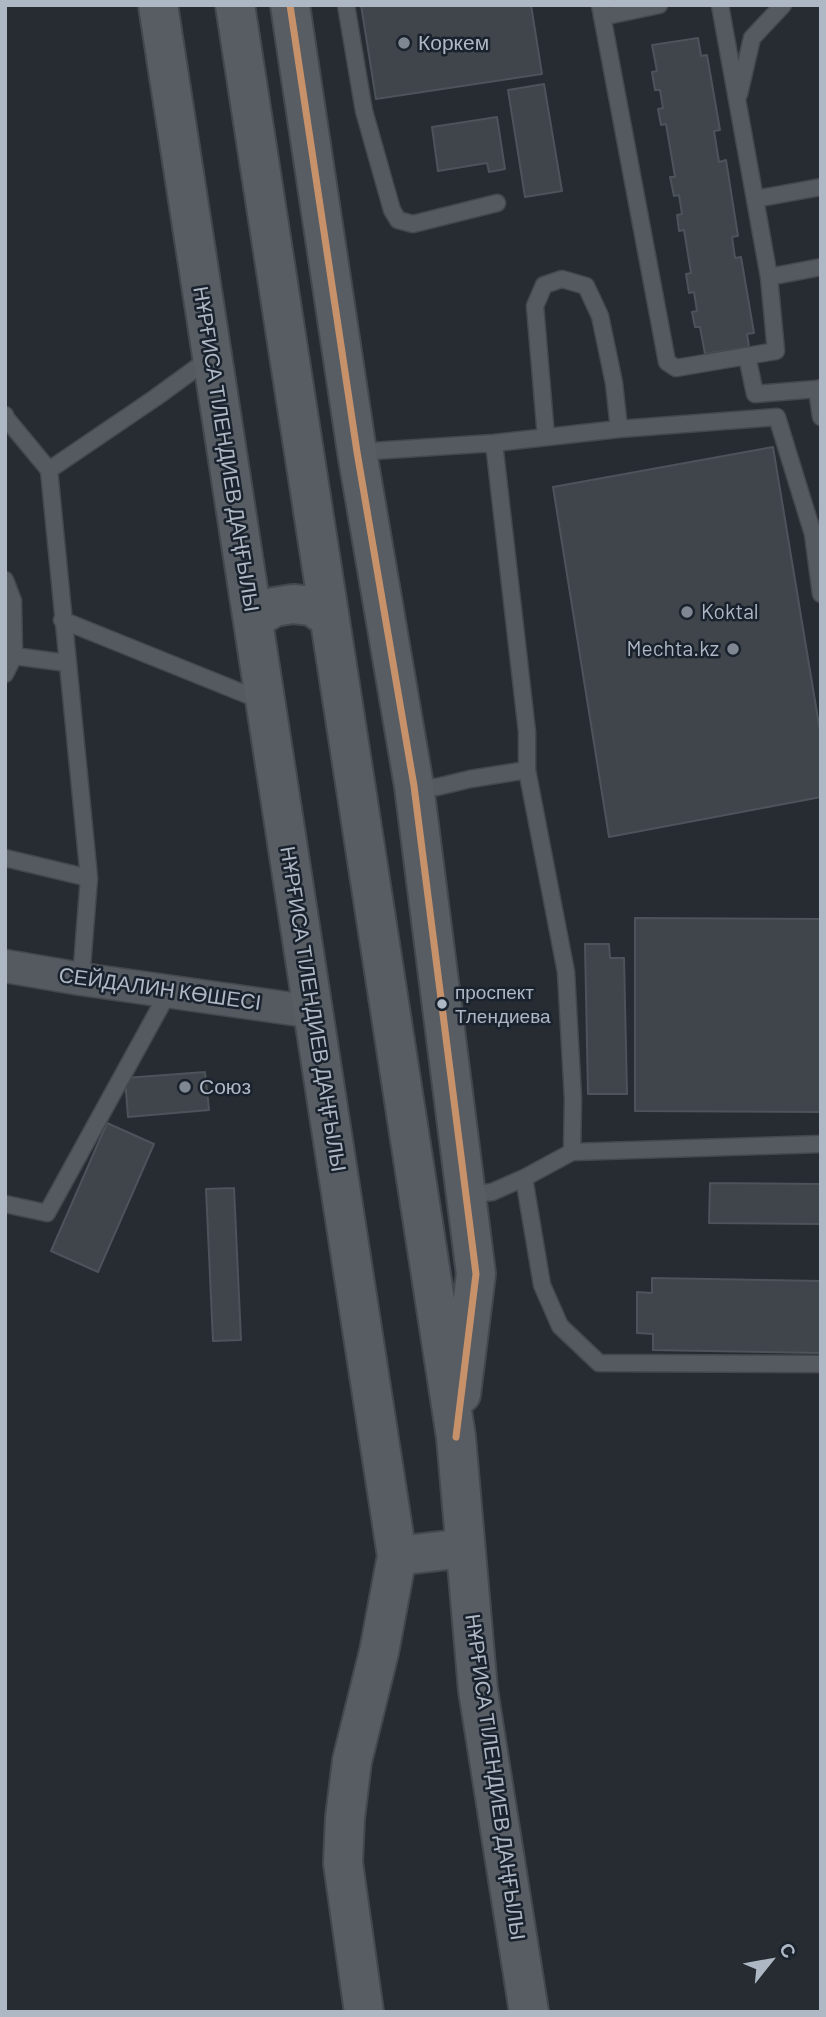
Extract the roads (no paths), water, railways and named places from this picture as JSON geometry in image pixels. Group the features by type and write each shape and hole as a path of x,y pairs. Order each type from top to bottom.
{"main road":[{"name":"НҰРҒИСА ТІЛЕНДИЕВ ДАҢҒЫЛЫ","path":"158,5 397,1556 379,1652 352,1761 345,1818 343,1863 364,2012"},
{"name":"НҰРҒИСА ТІЛЕНДИЕВ ДАҢҒЫЛЫ","path":"235,5 456,1437 478,1690 529,2012"},
{"path":"245,74 263,5"},
{"path":"290,5 357,452 414,786 476,1274 456,1437"},
{"path":"253,620 274,607 293,604 312,606 329,618"},
{"path":"397,1556 465,1548"}],"street":[{"name":"СЕЙДАЛИН КӨШЕСІ","path":"5,966 314,1012"}],"lane":[{"path":"346,5 364,111 392,210 398,220 413,224 497,203"},
{"path":"659,5 601,11 667,362 676,368 776,351 769,277 720,5"},
{"path":"738,102 752,38 783,5"},
{"path":"755,199 821,187"},
{"path":"769,277 821,267"},
{"path":"546,438 535,306 544,285 562,279 586,286 600,316 614,383 619,429"},
{"path":"49,470 212,356"},
{"path":"747,356 755,394 819,388 821,418"},
{"path":"5,415 49,470 89,878 81,979"},
{"path":"357,452 494,443 619,429 777,417 813,534 821,594"},
{"path":"494,443 527,732 527,770 566,971 573,1099 572,1152"},
{"path":"5,580 13,601 13,656 5,674"},
{"path":"62,620 266,702"},
{"path":"13,656 67,663"},
{"path":"414,786 437,787 527,770"},
{"path":"5,858 89,878"},
{"path":"5,1204 47,1213 169,991"},
{"path":"466,1195 492,1192 572,1152 821,1144"},
{"path":"524,1178 542,1284 560,1326 599,1363 821,1364"}],"place":[{"name":"Коркем","path":"404,43"},
{"name":"Koktal","path":"687,612"},
{"name":"Mechta.kz","path":"733,649"},
{"name":"проспект Тлендиева","path":"442,1004"},
{"name":"Союз","path":"185,1087"}]}
